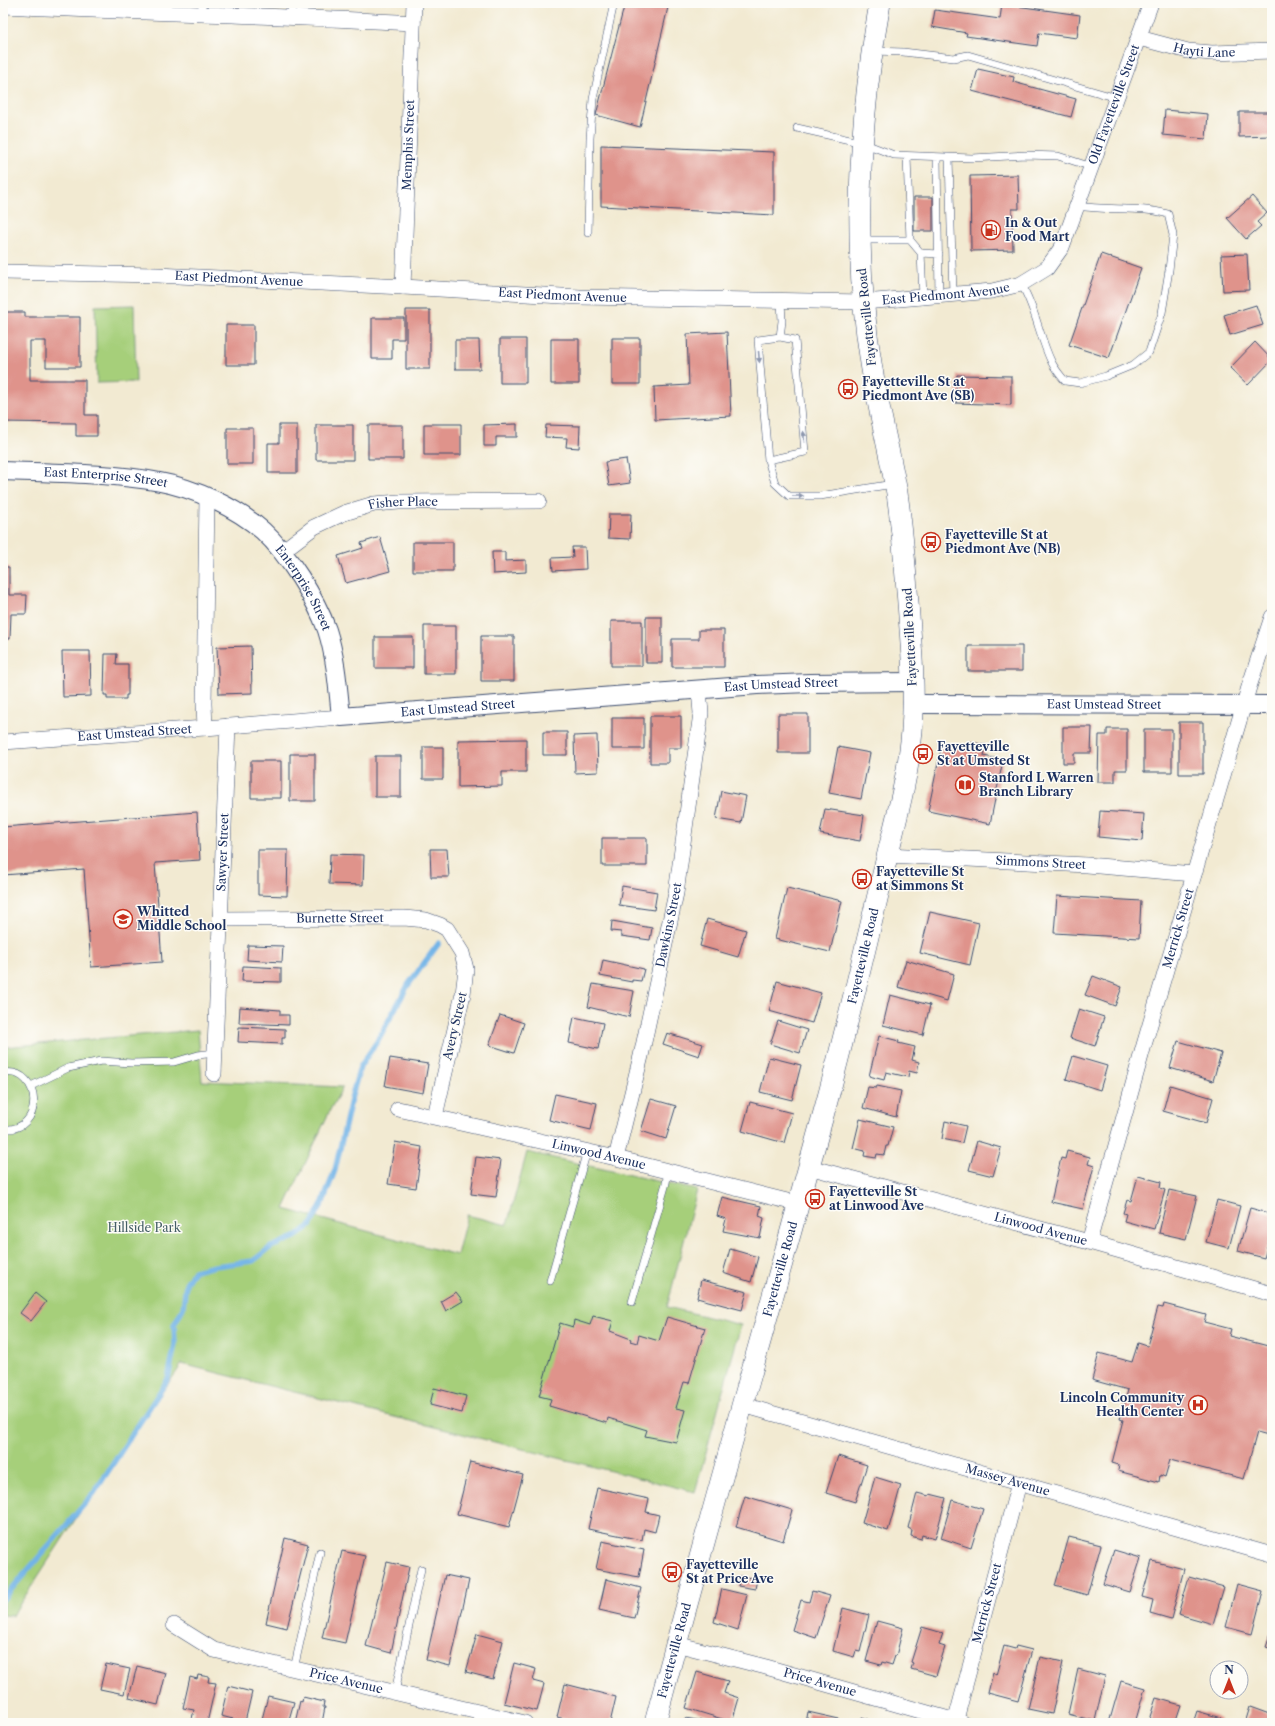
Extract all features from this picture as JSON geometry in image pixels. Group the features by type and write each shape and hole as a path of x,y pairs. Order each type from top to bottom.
{"main road":[{"name":"Fayetteville Road","path":"655,1723 844,1036 887,855 908,758 912,729 912,646 904,546 895,484 871,363 864,302 860,240 860,191 864,118 872,51 880,3"}],"street":[{"name":"Memphis Street","path":"403,287 414,3"},
{"name":"Old Fayetteville Street","path":"1078,206 1151,3"},
{"path":"3,6 106,12 202,8 292,9 413,22"},
{"name":"Hayti Lane","path":"1138,38 1188,51 1212,53 1272,51"},
{"name":"East Piedmont Avenue","path":"3,272 157,275 580,297 864,302 992,291 1021,284 1047,268 1062,247 1078,206"},
{"name":"East Enterprise Street","path":"3,471 132,478 160,482 207,497"},
{"path":"205,728 204,697 207,497"},
{"name":"Enterprise Street","path":"207,497 234,512 263,532 281,552 303,583 321,615 327,632 335,666 341,717"},
{"name":"Fisher Place","path":"281,552 314,527 344,513 374,504 399,502 539,501"},
{"name":"Merrick Street","path":"1089,1242 1194,874 1244,705 1272,617"},
{"name":"East Umstead Street","path":"3,742 699,690 810,683 912,682"},
{"name":"Dawkins Street","path":"616,1158 647,1033 676,893 701,713 699,690"},
{"name":"East Umstead Street","path":"912,704 1272,705"},
{"name":"Sawyer Street","path":"214,1074 222,919 228,726"},
{"name":"Simmons Street","path":"887,855 1087,865 1194,874"},
{"name":"Burnette Street","path":"222,919 404,918 426,920 440,925 447,930 453,938"},
{"name":"Avery Street","path":"435,1116 463,994 466,969 462,953 453,938"},
{"name":"Linwood Avenue","path":"398,1108 668,1170 799,1204"},
{"name":"Linwood Avenue","path":"809,1167 1089,1242 1272,1294"},
{"name":"Massey Avenue","path":"743,1405 1272,1556"},
{"name":"Merrick Street","path":"958,1722 1019,1483"},
{"name":"Price Avenue","path":"174,1625 214,1650 525,1723"},
{"name":"Price Avenue","path":"676,1644 766,1667 958,1722"}],"lane":[{"path":"588,233 590,138 593,99 614,3"},
{"path":"872,51 903,52 954,58 968,55 1117,98"},
{"path":"797,128 863,143 894,155 937,158 1026,155 1058,156 1092,167"},
{"path":"906,156 910,240 921,253 923,297"},
{"path":"937,158 939,254 946,296"},
{"path":"946,296 949,158"},
{"path":"1021,284 1030,299 1041,337 1052,364 1065,381 1080,383 1106,376 1133,365 1149,352 1162,313 1169,270 1173,235 1168,214 1156,210 1093,208 1078,206"},
{"path":"860,240 910,240"},
{"path":"921,253 939,254"},
{"path":"780,337 782,321 781,301"},
{"path":"768,460 805,452 795,340 780,337 758,340 768,460 775,483 789,496 820,496 895,484"},
{"path":"30,1086 68,1068 102,1061 131,1063 174,1062 198,1055 215,1053"},
{"path":"3,1073 10,1072 23,1078 30,1086 34,1095 34,1107 29,1118 18,1127 10,1130 3,1129"},
{"path":"550,1281 587,1151"},
{"path":"632,1302 666,1183 668,1170"},
{"path":"294,1669 320,1552"},
{"path":"394,1692 421,1569"}],"green space":[{"path":"134,305 136,382 97,383 95,306"},
{"name":"Hillside Park","path":"198,1030 202,1081 343,1087 331,1108 284,1209 457,1255 467,1215 507,1225 527,1152 697,1190 667,1307 741,1325 695,1492 182,1364 111,1465 12,1616 3,1615 3,1047"}],"building":[{"path":"625,3 669,3 640,127 596,115"},
{"path":"1002,4 1080,15 1077,38 1039,33 1037,46 966,36 967,33 932,27 935,10 1000,19"},
{"path":"978,69 1014,77 1013,82 1076,99 1071,117 972,91"},
{"path":"1165,110 1208,114 1206,139 1163,135"},
{"path":"1239,112 1272,112 1272,136 1239,137"},
{"path":"601,145 774,152 774,215 601,206"},
{"name":"In & Out Food Mart","path":"1018,175 1019,209 1012,209 1013,250 971,251 970,176"},
{"path":"1252,196 1267,213 1257,222 1261,226 1246,239 1227,218"},
{"path":"914,197 933,197 933,231 914,231"},
{"path":"1101,254 1141,268 1109,358 1069,345"},
{"path":"1247,254 1249,290 1223,291 1221,255"},
{"path":"1256,305 1263,325 1230,335 1224,315"},
{"path":"406,310 430,310 430,369 406,369"},
{"path":"3,312 25,312 25,317 80,317 80,367 46,367 46,341 30,341 30,380 85,380 85,415 97,415 97,436 76,436 76,423 3,422"},
{"path":"372,318 404,318 404,339 392,339 392,359 372,359"},
{"path":"226,325 254,325 254,365 226,365"},
{"path":"727,332 731,416 655,420 654,387 689,385 687,334"},
{"path":"612,338 640,338 640,384 612,384"},
{"path":"500,339 526,339 526,383 500,383"},
{"path":"551,339 579,339 579,384 551,384"},
{"path":"455,340 479,340 480,369 455,369"},
{"path":"1255,342 1272,360 1248,385 1230,368"},
{"path":"957,375 1011,376 1011,405 956,403"},
{"path":"424,424 461,424 461,455 424,455"},
{"path":"517,424 517,437 496,437 496,446 484,446 484,425"},
{"path":"279,425 297,425 297,473 268,473 268,443 279,443"},
{"path":"316,425 353,425 353,460 316,460"},
{"path":"368,425 403,425 403,459 368,459"},
{"path":"546,425 580,426 579,448 566,447 567,438 545,437"},
{"path":"227,428 253,428 253,464 227,464"},
{"path":"626,459 630,483 609,486 605,462"},
{"path":"609,514 631,514 630,539 608,538"},
{"path":"380,537 390,571 346,583 338,556 363,548 361,543"},
{"path":"413,542 453,542 453,571 413,571"},
{"path":"572,547 585,547 586,569 553,571 552,558 573,557"},
{"path":"492,552 505,552 505,561 526,560 526,572 493,574"},
{"path":"3,567 9,567 9,595 27,595 26,614 11,614 10,639 3,639"},
{"path":"646,617 662,617 662,663 646,663"},
{"path":"611,621 642,621 642,666 611,666"},
{"path":"424,626 456,626 456,674 424,674"},
{"path":"699,630 724,630 724,667 672,667 672,639 699,639"},
{"path":"481,636 514,636 514,681 481,681"},
{"path":"375,637 413,637 413,668 375,668"},
{"path":"251,646 252,693 219,694 217,647"},
{"path":"968,646 1022,646 1022,671 968,671"},
{"path":"62,651 90,651 91,696 63,697"},
{"path":"105,654 117,654 116,664 128,664 128,695 126,695 126,699 107,699 107,695 104,695"},
{"path":"778,714 808,714 808,753 778,753"},
{"path":"650,716 681,716 681,748 668,748 668,763 650,763"},
{"path":"612,718 644,718 644,749 612,749"},
{"path":"1179,722 1203,722 1203,774 1179,774"},
{"path":"1063,727 1092,727 1091,753 1074,753 1074,763 1063,763"},
{"path":"1107,729 1127,729 1127,770 1115,770 1115,782 1098,782 1099,735 1107,735"},
{"path":"1144,729 1172,729 1172,772 1144,772"},
{"path":"543,732 567,732 567,755 543,755"},
{"path":"597,735 598,772 575,773 574,736"},
{"path":"526,739 526,772 502,772 502,786 458,787 458,740"},
{"name":"Stanford L Warren Branch Library","path":"971,742 986,745 984,756 1003,760 990,824 928,811 942,744 970,750"},
{"path":"423,747 443,747 443,779 423,779"},
{"path":"838,747 870,753 861,799 829,793"},
{"path":"290,754 315,754 315,801 290,801"},
{"path":"375,756 401,756 401,797 375,797"},
{"path":"251,761 281,761 281,798 251,798"},
{"path":"721,791 746,796 741,823 716,819"},
{"path":"825,809 864,815 860,841 820,834"},
{"path":"1100,811 1144,814 1142,841 1098,837"},
{"name":"Whitted Middle School","path":"197,812 200,860 155,863 162,962 91,967 84,869 3,875 3,827"},
{"path":"602,838 647,838 647,866 602,866"},
{"path":"430,849 447,849 449,877 431,877"},
{"path":"258,850 288,850 287,896 258,895"},
{"path":"330,854 364,855 363,885 329,884"},
{"path":"622,886 657,892 654,910 619,905"},
{"path":"787,888 842,901 830,952 775,939"},
{"path":"1057,896 1141,901 1139,938 1054,933"},
{"path":"930,912 979,923 970,965 920,953"},
{"path":"707,919 746,930 738,957 700,946"},
{"path":"612,921 652,928 650,940 621,936 621,932 611,931"},
{"path":"248,945 283,946 282,962 247,960"},
{"path":"603,960 644,969 641,981 632,980 632,982 600,976"},
{"path":"906,960 954,974 947,1001 898,987"},
{"path":"243,966 281,968 281,982 242,981"},
{"path":"1093,976 1122,987 1115,1006 1085,995"},
{"path":"777,981 821,993 812,1023 769,1011"},
{"path":"593,984 634,991 629,1017 588,1007"},
{"path":"890,995 930,1005 923,1035 883,1025"},
{"path":"240,1007 280,1010 280,1015 289,1015 289,1025 239,1023"},
{"path":"1079,1009 1104,1017 1095,1046 1070,1038"},
{"path":"500,1015 524,1023 514,1053 489,1045"},
{"path":"574,1017 603,1023 598,1049 569,1043"},
{"path":"778,1021 807,1030 800,1053 770,1044"},
{"path":"239,1027 285,1029 285,1038 282,1038 282,1044 238,1042"},
{"path":"667,1033 703,1044 699,1056 663,1044"},
{"path":"879,1036 915,1047 912,1060 919,1062 917,1073 909,1071 908,1077 886,1072 884,1080 869,1076"},
{"path":"1178,1041 1221,1053 1213,1081 1170,1068"},
{"path":"1073,1056 1107,1066 1100,1090 1066,1079"},
{"path":"769,1057 801,1065 792,1100 760,1092"},
{"path":"390,1058 428,1064 423,1093 385,1086"},
{"path":"1170,1085 1213,1098 1206,1123 1163,1111"},
{"path":"877,1086 901,1091 896,1117 863,1108 868,1087 876,1088"},
{"path":"555,1094 597,1103 591,1130 549,1120"},
{"path":"651,1099 676,1106 666,1139 641,1131"},
{"path":"750,1102 792,1113 784,1143 742,1131"},
{"path":"860,1119 893,1127 884,1155 877,1154 876,1158 864,1156 865,1151 853,1148"},
{"path":"945,1121 966,1126 962,1143 942,1139"},
{"path":"977,1141 1001,1148 993,1176 969,1170"},
{"path":"395,1142 422,1147 416,1188 388,1184"},
{"path":"1067,1151 1090,1157 1088,1164 1094,1166 1083,1209 1051,1202 1061,1158 1065,1159"},
{"path":"476,1157 501,1160 496,1197 471,1194"},
{"path":"1138,1176 1161,1182 1160,1188 1165,1190 1154,1229 1124,1221 1126,1214 1123,1213 1127,1200 1131,1201"},
{"path":"1169,1190 1197,1196 1186,1239 1159,1233"},
{"path":"722,1197 761,1206 759,1216 764,1218 760,1238 723,1231 726,1219 717,1216"},
{"path":"1217,1200 1240,1206 1229,1248 1206,1242"},
{"path":"1250,1208 1272,1214 1272,1231 1264,1258 1238,1251"},
{"path":"730,1249 758,1257 751,1282 723,1273"},
{"path":"701,1280 747,1292 742,1310 697,1298"},
{"path":"456,1292 463,1301 446,1311 441,1301"},
{"path":"35,1293 46,1302 31,1321 20,1313"},
{"name":"Lincoln Community Health Center","path":"1164,1304 1206,1315 1204,1322 1231,1329 1229,1336 1272,1347 1272,1436 1257,1432 1244,1479 1170,1460 1165,1477 1160,1475 1159,1482 1118,1471 1119,1465 1112,1463 1123,1420 1120,1419 1128,1390 1092,1380 1099,1353 1132,1362 1138,1343 1147,1346 1158,1307 1163,1308"},
{"path":"593,1316 613,1321 610,1331 631,1339 630,1341 637,1343 639,1335 659,1341 667,1317 705,1328 689,1383 684,1382 676,1408 685,1410 676,1442 645,1436 647,1430 608,1418 607,1423 549,1406 551,1399 539,1396 560,1323 573,1327 574,1320 590,1325"},
{"path":"434,1388 466,1396 462,1413 430,1405"},
{"path":"838,1456 867,1465 855,1502 826,1493"},
{"path":"470,1462 523,1475 509,1527 457,1514"},
{"path":"875,1477 901,1485 888,1531 862,1523"},
{"path":"597,1488 649,1499 646,1512 659,1515 655,1532 644,1529 642,1540 588,1529"},
{"path":"917,1493 929,1496 930,1494 946,1498 935,1539 922,1535 921,1539 911,1536 912,1530 908,1528"},
{"path":"745,1496 792,1510 783,1541 736,1527"},
{"path":"952,1500 983,1509 971,1548 941,1538"},
{"path":"1069,1537 1101,1545 1087,1595 1055,1586"},
{"path":"285,1538 308,1544 287,1628 266,1623"},
{"path":"602,1541 644,1550 639,1577 596,1569"},
{"path":"1114,1550 1141,1558 1130,1592 1103,1584"},
{"path":"342,1551 365,1556 345,1643 322,1638"},
{"path":"1152,1561 1184,1569 1171,1619 1150,1613 1153,1600 1142,1597"},
{"path":"387,1562 409,1567 391,1653 366,1646"},
{"path":"445,1575 469,1580 450,1666 426,1660"},
{"path":"740,1576 757,1579 755,1589 738,1586"},
{"path":"1189,1577 1224,1587 1213,1624 1178,1614"},
{"path":"606,1579 641,1588 634,1618 599,1610"},
{"path":"1237,1584 1263,1591 1252,1634 1226,1627"},
{"path":"722,1589 747,1595 738,1630 714,1622"},
{"path":"812,1591 830,1596 816,1638 792,1630 801,1600 809,1602"},
{"path":"843,1608 869,1615 860,1652 856,1651 854,1657 833,1651"},
{"path":"877,1621 903,1628 896,1656 892,1665 882,1662 881,1665 866,1661"},
{"path":"922,1627 943,1633 939,1645 945,1647 936,1676 911,1669 913,1663 911,1662"},
{"path":"1272,1630 1272,1649 1266,1647"},
{"path":"477,1634 503,1641 493,1679 466,1672"},
{"path":"1004,1646 1015,1649 1016,1646 1032,1650 1018,1701 988,1693 993,1673 996,1675"},
{"path":"1040,1657 1063,1662 1052,1714 1028,1709"},
{"path":"514,1663 536,1669 533,1681 544,1684 537,1711 504,1703"},
{"path":"106,1664 130,1669 124,1694 100,1689"},
{"path":"137,1666 166,1673 158,1705 129,1698"},
{"path":"1078,1669 1105,1676 1095,1721 1068,1714"},
{"path":"697,1672 728,1681 724,1693 739,1698 732,1722 686,1708"},
{"path":"198,1675 209,1677 208,1682 216,1683 207,1723 191,1723 194,1710 183,1708 190,1677 197,1679"},
{"path":"1121,1681 1145,1688 1135,1723 1109,1723"},
{"path":"565,1684 616,1697 610,1723 580,1723 557,1717"},
{"path":"228,1686 252,1692 245,1722 221,1716"},
{"path":"268,1696 294,1702 288,1723 261,1723"},
{"path":"303,1697 324,1702 323,1707 325,1707 322,1723 295,1723 300,1701 302,1702"},
{"path":"1156,1698 1181,1705 1175,1723 1148,1723"},
{"path":"1250,1707 1272,1715 1271,1723 1245,1723"},
{"path":"1197,1711 1221,1718 1219,1723 1193,1723"},
{"path":"808,1712 839,1719 838,1723 806,1723"},
{"path":"862,1717 880,1723 860,1723"},
{"path":"685,1718 708,1722 684,1723"}],"waterway":[{"path":"3,1599 94,1493 168,1379 175,1344 174,1325 183,1308 186,1283 194,1271 215,1266 253,1261 271,1247 295,1237 310,1226 323,1202 335,1170 360,1067 378,1040 408,985 439,943"}],"place":[{"name":"In & Out Food Mart","path":"991,230"},
{"name":"Fayetteville St at Piedmont Ave (SB)","path":"848,389"},
{"name":"Fayetteville St at Piedmont Ave (NB)","path":"931,542"},
{"name":"Fayetteville St at Umsted St","path":"923,754"},
{"name":"Stanford L Warren Branch Library","path":"965,785"},
{"name":"Fayetteville St at Simmons St","path":"862,879"},
{"name":"Whitted Middle School","path":"123,919"},
{"name":"Fayetteville St at Linwood Ave","path":"815,1199"},
{"name":"Lincoln Community Health Center","path":"1198,1405"},
{"name":"Fayetteville St at Price Ave","path":"672,1572"}]}
